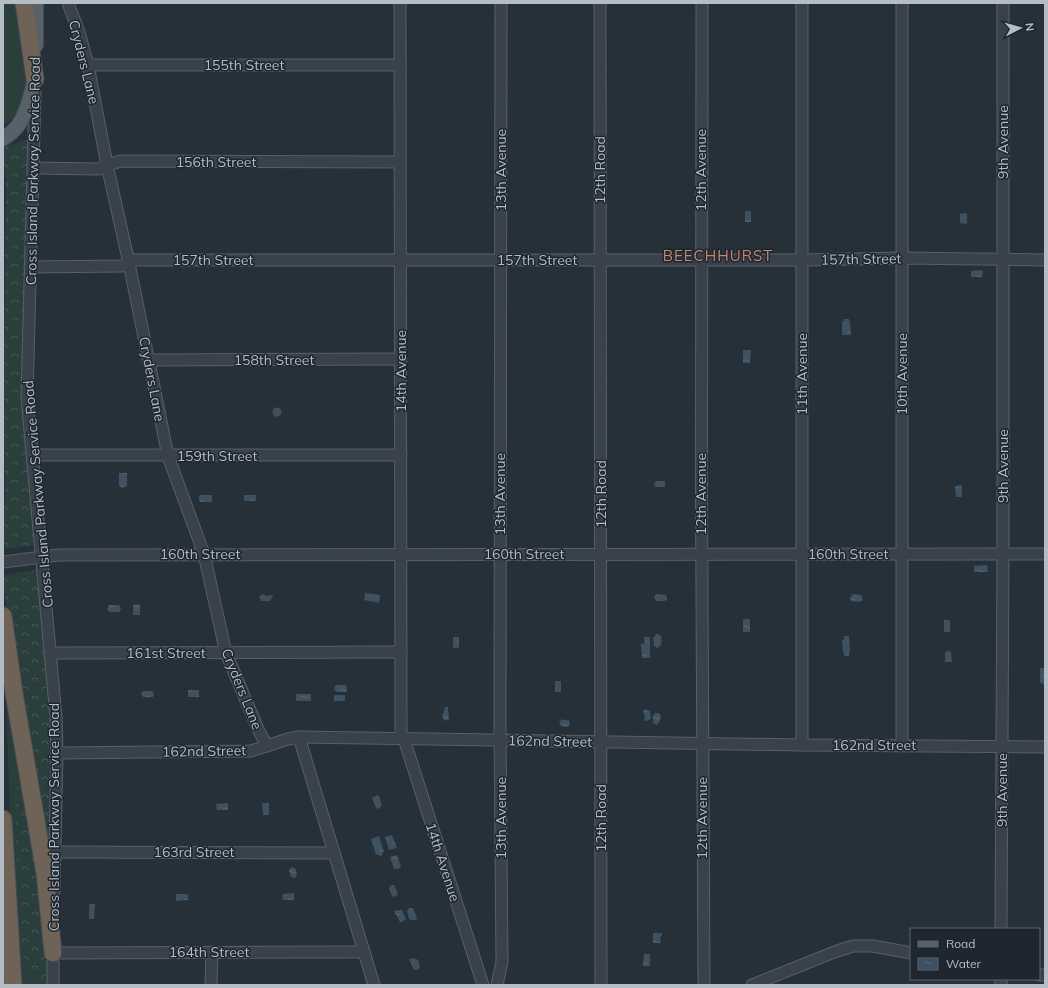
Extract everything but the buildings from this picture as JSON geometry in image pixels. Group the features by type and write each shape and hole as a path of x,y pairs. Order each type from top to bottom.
{"highway":[{"path":"24,3 35,79"},
{"path":"3,616 16,705 44,869 53,953"},
{"path":"3,819 13,985"}],"main road":[{"name":"Cross Island Parkway Service Road","path":"35,79 36,3"},
{"path":"3,139 12,132 21,121 35,79"}],"street":[{"name":"Cryders Lane","path":"68,3 79,32 88,65 107,165 129,263 168,456 204,554 226,653 266,746"},
{"name":"14th Avenue","path":"400,3 401,652 403,738 483,985"},
{"name":"13th Avenue","path":"498,985 502,962 500,740 501,3"},
{"name":"12th Road","path":"600,3 601,985"},
{"name":"12th Avenue","path":"702,3 701,554 704,985"},
{"name":"11th Avenue","path":"802,3 802,745"},
{"name":"10th Avenue","path":"902,3 902,746"},
{"name":"9th Avenue","path":"1002,928 1003,3"},
{"name":"155th Street","path":"88,65 400,65"},
{"name":"Cross Island Parkway Service Road","path":"35,79 27,390 55,700 57,753 54,852 53,985"},
{"name":"156th Street","path":"33,168 99,169 121,161 400,162"},
{"name":"157th Street","path":"30,267 122,266 134,260 801,260 902,258 1045,260"},
{"name":"158th Street","path":"148,360 401,360"},
{"name":"159th Street","path":"33,456 401,455"},
{"name":"160th Street","path":"7,561 42,556 204,554 1045,554"},
{"name":"161st Street","path":"51,653 401,652"},
{"name":"162nd Street","path":"57,753 251,751 299,737 802,745 1045,747"},
{"path":"299,737 374,985"},
{"name":"163rd Street","path":"54,852 334,853"},
{"path":"758,984 853,946 873,946 910,954"},
{"path":"211,985 212,952"},
{"name":"164th Street","path":"53,953 364,952"}],"green space":[{"path":"3,3 20,3 24,29 26,78 21,106 14,117 3,125"},
{"path":"28,139 21,393 35,545 5,549 3,527 5,489 4,373 6,179 3,166 3,148"},
{"path":"37,570 46,662 51,736 49,867 12,653 3,582 3,575"},
{"path":"5,668 7,668 48,985 20,985 9,792"},
{"path":"25,786 48,928 48,985 29,985 19,926 15,796 17,787"}],"water":[{"path":"745,211 751,211 751,222 745,222"},
{"path":"960,214 967,214 967,223 965,224 960,223"},
{"path":"982,270 982,277 971,277 971,271"},
{"path":"844,319 849,319 850,321 851,335 842,335 842,321 844,321"},
{"path":"743,350 751,350 750,363 743,363"},
{"path":"277,407 282,412 277,417 272,412"},
{"path":"119,473 127,473 127,486 123,488 119,486"},
{"path":"656,481 665,481 665,487 655,487 654,484"},
{"path":"962,485 962,497 956,497 955,486"},
{"path":"200,495 212,495 212,502 200,502"},
{"path":"244,495 256,495 256,501 244,501"},
{"path":"987,565 988,572 974,572 974,566"},
{"path":"365,593 380,595 379,603 364,600"},
{"path":"262,594 273,596 270,601 261,601 259,597"},
{"path":"656,594 666,595 667,600 656,601 654,597"},
{"path":"853,594 861,595 863,600 859,602 851,601 850,598"},
{"path":"140,604 140,615 133,615 133,605"},
{"path":"109,605 119,605 121,609 119,612 109,612 107,609"},
{"path":"743,619 750,619 750,632 743,632"},
{"path":"944,620 950,620 950,632 944,632"},
{"path":"657,634 661,636 662,640 661,645 657,648 654,646 653,638"},
{"path":"844,636 849,636 849,656 844,656 843,652 842,640 844,640"},
{"path":"453,637 459,637 459,648 453,648"},
{"path":"644,637 650,637 650,658 642,658 641,644 645,643"},
{"path":"948,650 951,652 952,662 945,662 945,653"},
{"path":"1040,668 1045,668 1044,685 1040,682"},
{"path":"555,681 561,681 561,692 555,692"},
{"path":"336,685 346,685 346,692 336,692 334,688"},
{"path":"188,690 199,690 199,697 188,697"},
{"path":"143,691 152,691 154,694 153,697 143,697 141,694"},
{"path":"296,694 311,694 311,701 296,701"},
{"path":"334,695 345,695 345,701 334,701"},
{"path":"445,707 448,707 449,719 445,721 442,717"},
{"path":"645,709 650,711 651,718 645,721 643,712"},
{"path":"655,713 659,713 661,716 657,725 653,723 653,716"},
{"path":"562,719 569,720 570,725 566,727 561,726 559,722"},
{"path":"377,795 379,796 382,806 378,809 376,808 372,798"},
{"path":"228,803 228,810 217,810 216,804"},
{"path":"262,803 269,803 269,815 263,815"},
{"path":"392,835 397,848 389,850 385,837"},
{"path":"379,836 384,852 382,853 383,855 379,856 378,854 376,855 371,839"},
{"path":"397,855 401,867 394,869 390,857"},
{"path":"292,867 296,869 297,875 295,878 291,877 289,871"},
{"path":"394,885 398,894 395,897 392,896 389,889 390,886"},
{"path":"294,893 294,900 283,900 283,894"},
{"path":"176,894 188,895 188,900 176,901"},
{"path":"89,904 95,904 94,919 89,919"},
{"path":"409,908 413,908 417,918 416,920 409,919 407,911"},
{"path":"402,910 406,919 400,922 394,911"},
{"path":"653,933 662,933 662,936 660,937 661,943 653,943"},
{"path":"644,954 650,954 650,966 643,966"},
{"path":"414,958 418,960 420,966 419,969 414,970 409,959"}],"district":[{"name":"BEECHHURST","path":"718,256"}]}
